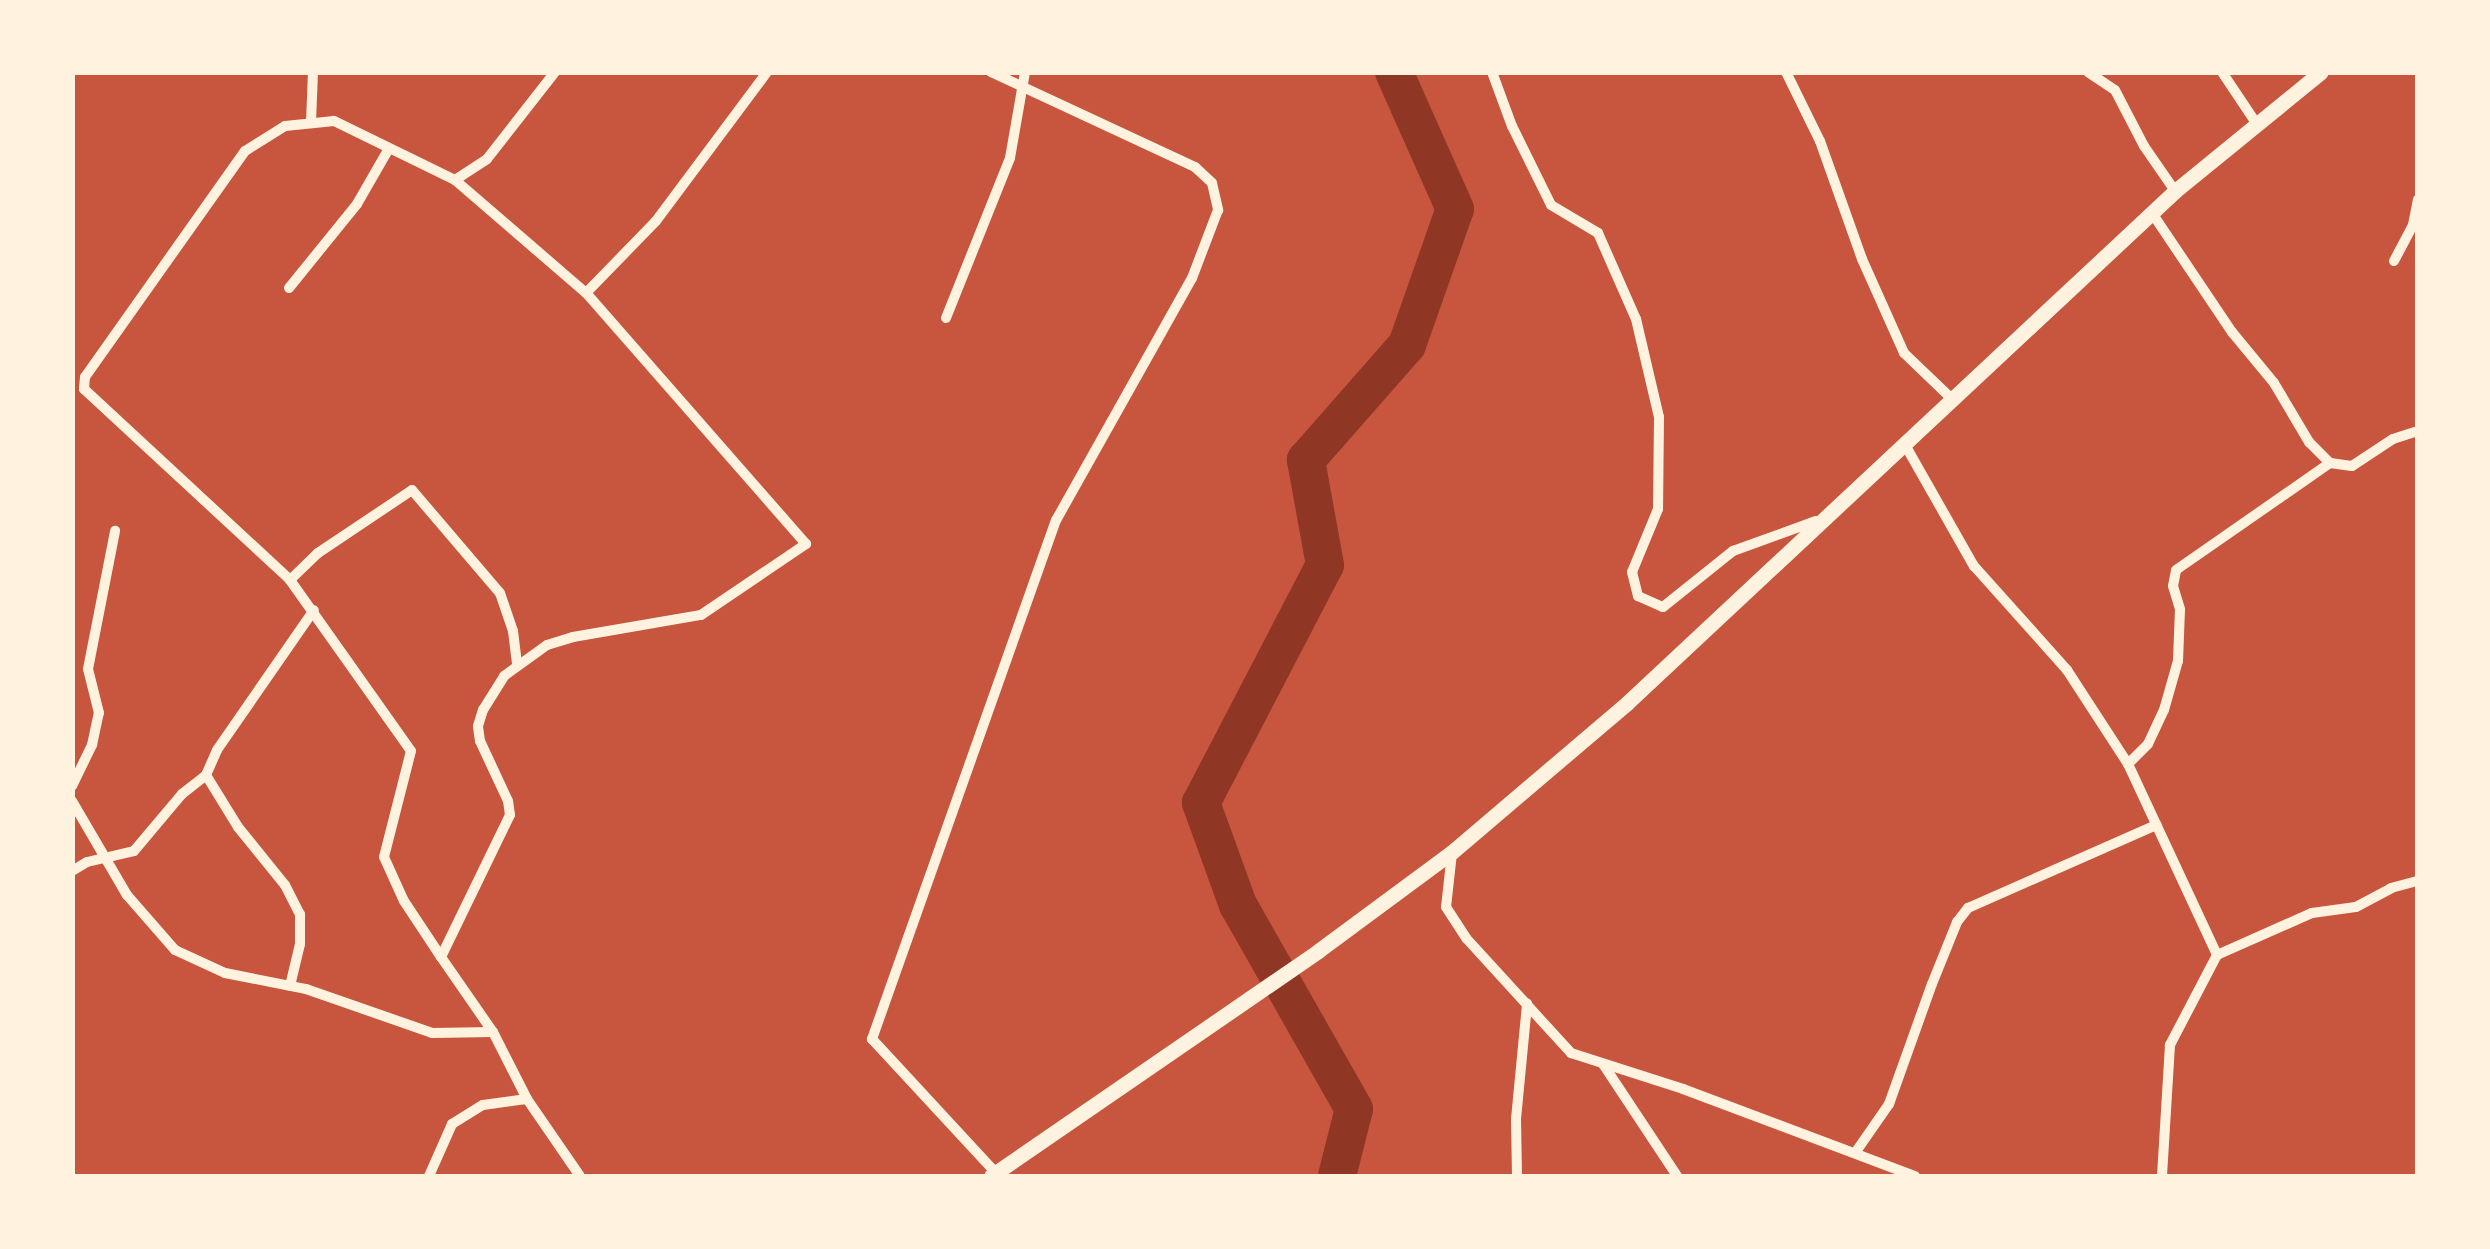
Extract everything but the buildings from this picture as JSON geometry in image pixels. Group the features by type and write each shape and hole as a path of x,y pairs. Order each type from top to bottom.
{"main road":[{"path":"994,1174 1318,951 1452,852 1627,703 2176,191 2322,72"}],"street":[{"path":"311,123 313,72"},
{"path":"455,180 487,160 555,72"},
{"path":"586,292 656,221 767,72"},
{"path":"991,72 1194,167 1212,183 1218,210 1192,278 1056,520 872,1039 994,1174"},
{"path":"946,318 1010,158 1025,72"},
{"path":"1492,72 1512,126 1551,205 1598,233 1636,319 1659,417 1658,509 1632,572 1638,596 1663,608 1733,551 1822,519"},
{"path":"1786,72 1820,142 1862,259 1904,353 1952,398"},
{"path":"2088,72 2115,90 2144,146 2176,191"},
{"path":"2222,72 2258,126"},
{"path":"441,957 510,816 508,801 480,742 478,726 483,710 517,663 572,637 701,615 806,544 586,292 455,180 334,121 285,126 244,151 86,377 84,389 90,399 290,580 412,751 384,856 404,902 441,957 492,1032 526,1099 580,1176"},
{"path":"288,288 357,204 388,150"},
{"path":"2394,261 2413,225 2418,199"},
{"path":"2152,213 2232,332 2274,383 2309,442 2330,463 2352,466 2393,439 2418,431"},
{"path":"1904,443 1974,566 2067,670 2128,764 2216,955"},
{"path":"2128,764 2148,744 2164,710 2178,661 2180,609 2173,586 2176,570 2330,463"},
{"path":"290,580 318,553 412,490 500,594 513,631 517,663"},
{"path":"72,786 92,745 98,713 88,669 114,531"},
{"path":"72,871 134,851 182,794 206,775 217,750 314,610"},
{"path":"206,775 238,827 285,885 300,914 300,944 290,986"},
{"path":"72,801 127,894 175,950 226,974 290,986 432,1034 492,1032"},
{"path":"1855,1152 1889,1104 1932,984 1957,922 1968,908 2156,825"},
{"path":"1452,852 1446,907 1466,938 1571,1053 1916,1176"},
{"path":"2162,1176 2170,1045 2216,955 2312,913 2356,906 2391,888 2418,882"},
{"path":"1517,1176 1516,1119 1527,1004"},
{"path":"1602,1063 1677,1176"},
{"path":"428,1176 452,1124 484,1104 526,1099"}],"waterway":[{"path":"1337,1176 1354,1109 1238,905 1201,803 1325,565 1306,460 1407,345 1455,209 1394,72"}]}
